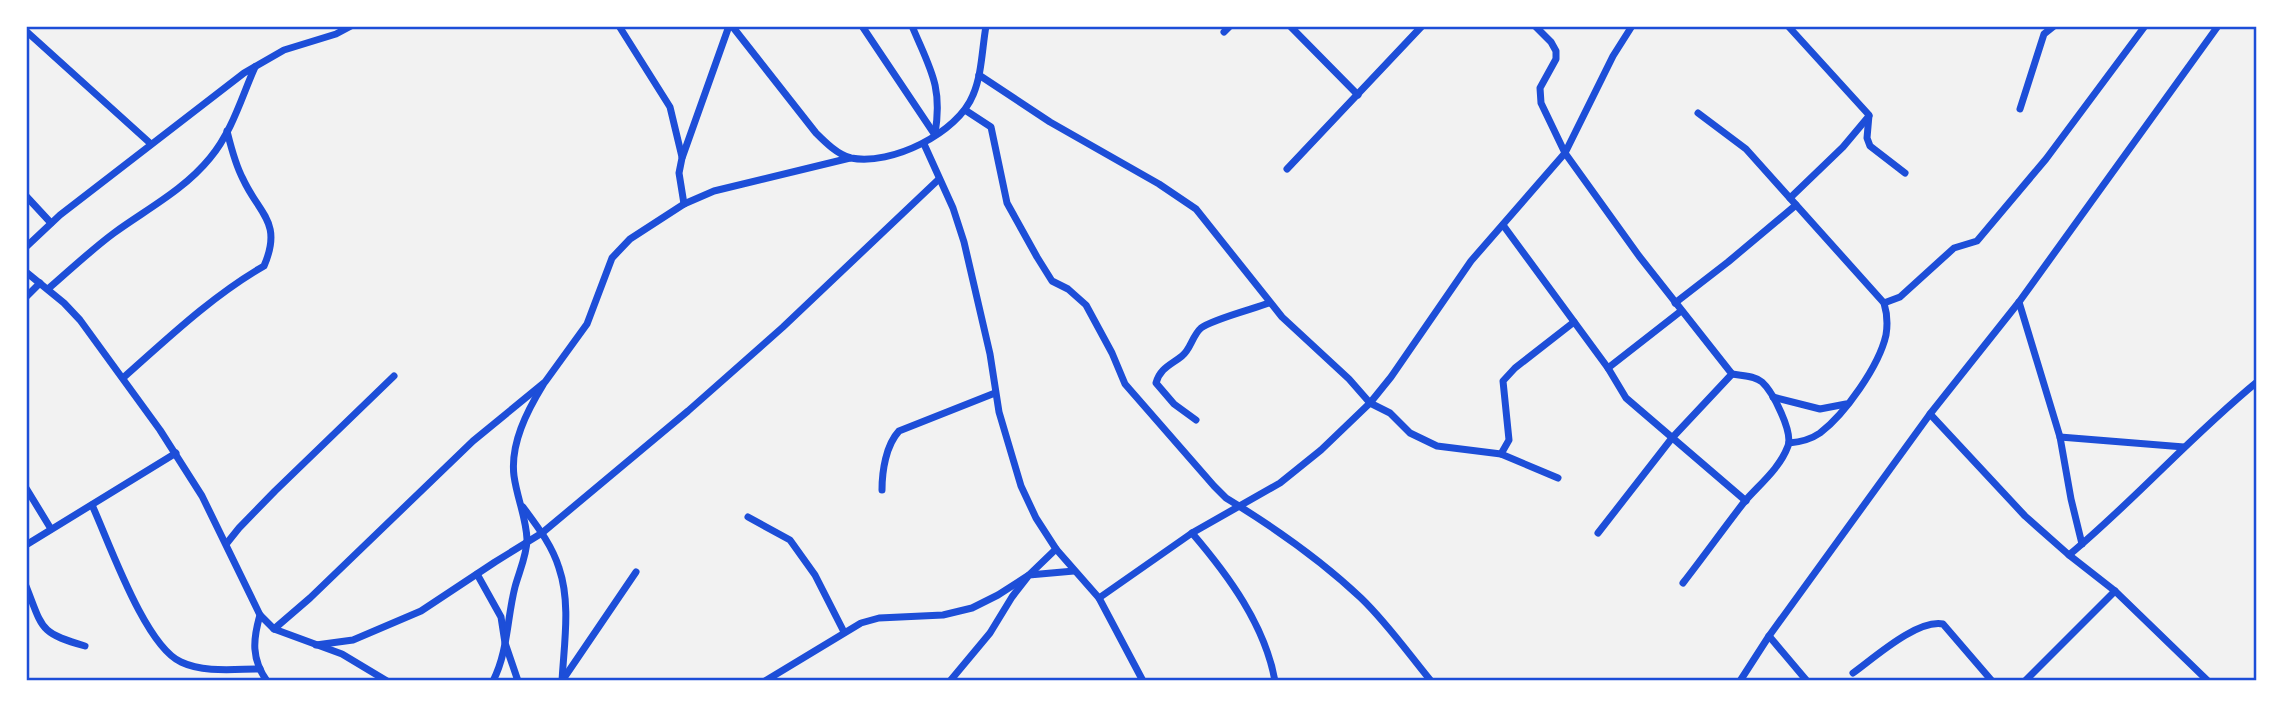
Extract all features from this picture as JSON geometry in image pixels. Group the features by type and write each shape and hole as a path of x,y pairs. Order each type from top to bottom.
{"street":[{"path":"26,247 51,223 151,144 256,66 284,50 336,34 351,26"},
{"path":"620,26 670,107 682,158"},
{"path":"684,204 679,173 682,158 731,26"},
{"path":"731,26 816,133 830,146 850,158"},
{"path":"862,26 935,135"},
{"path":"912,26 936,83 939,109 935,135"},
{"path":"494,680 500,667 527,542 523,507 514,476 515,451 530,407 587,324 612,258 630,239 684,204 714,191 850,158 890,155 924,144 952,123 965,110 973,96 986,26"},
{"path":"1290,26 1358,95"},
{"path":"1287,169 1422,26"},
{"path":"1535,26 1556,51 1556,59 1540,88 1541,103 1565,153 1681,311 1732,374 1754,377 1763,383 1786,426 1789,443 1778,465 1746,501 1684,583"},
{"path":"1099,598 1192,533 1280,483 1321,450 1370,403 1471,261 1565,153 1632,26"},
{"path":"1788,26 1869,115 1867,138 1870,146 1905,173"},
{"path":"2020,109 2044,34 2054,26"},
{"path":"1884,303 1900,296 1954,248 1977,242 2046,159 2145,26"},
{"path":"1740,681 1769,636 1930,414 2019,302 2218,26"},
{"path":"26,31 151,144"},
{"path":"48,289 115,232 180,187 212,156 227,131 256,66"},
{"path":"979,75 1050,122 1159,184 1196,209 1282,317 1349,379 1370,403 1390,413 1410,433 1437,446 1501,454 1558,478"},
{"path":"965,110 991,127 1007,202 1052,281 1068,289 1086,305 1125,384 1226,498 1328,569 1362,599 1431,681"},
{"path":"1698,113 1746,149 1884,303 1887,316 1886,335 1874,365 1848,403 1821,432 1805,441 1789,443"},
{"path":"1790,198 1843,147 1869,115"},
{"path":"123,378 201,310 264,266 268,257 271,243 268,218 244,182 227,131"},
{"path":"924,144 953,208 964,242 990,354 995,393 1007,446 1021,486 1036,518 1056,549 1099,598 1143,681"},
{"path":"316,645 353,640 421,611 542,533 716,386 939,179"},
{"path":"26,196 51,223"},
{"path":"1675,303 1796,205"},
{"path":"1503,225 1608,368 1626,398 1746,501"},
{"path":"26,272 80,320 176,453 227,543 260,615 274,629 342,654 387,681"},
{"path":"26,297 40,284"},
{"path":"2019,302 2060,437 2082,544"},
{"path":"1196,420 1160,390 1156,383 1158,374 1186,353 1192,339 1202,327 1269,303"},
{"path":"1608,368 1681,311"},
{"path":"1501,454 1509,440 1503,381 1515,368 1574,322"},
{"path":"1598,533 1672,438 1732,374"},
{"path":"227,543 275,491 394,376"},
{"path":"274,629 310,598 464,450 545,382"},
{"path":"2069,555 2120,512 2184,447 2257,382"},
{"path":"882,490 882,475 887,456 894,437 900,431 995,393"},
{"path":"1772,397 1819,409 1848,403"},
{"path":"1930,414 2025,516 2115,591 2208,681"},
{"path":"2060,437 2184,447"},
{"path":"26,545 176,453"},
{"path":"26,488 51,529"},
{"path":"92,505 129,589 167,654 182,663 211,669 260,669"},
{"path":"523,507 542,533 559,568 563,588 565,635 562,680"},
{"path":"747,517 790,540 815,575 844,632"},
{"path":"1192,533 1223,569 1243,603 1272,662 1275,681"},
{"path":"950,681 990,633 1029,575 1056,549"},
{"path":"765,681 861,623 879,618 943,615 972,608 1029,575 1074,571"},
{"path":"562,680 636,572"},
{"path":"477,574 501,617 505,643 518,681"},
{"path":"26,586 45,630 55,638 85,646"},
{"path":"2025,681 2115,591"},
{"path":"260,615 253,637 260,669 267,681"},
{"path":"1853,673 1909,634 1935,623 1943,624 1992,681"},
{"path":"1769,636 1807,681"}]}
